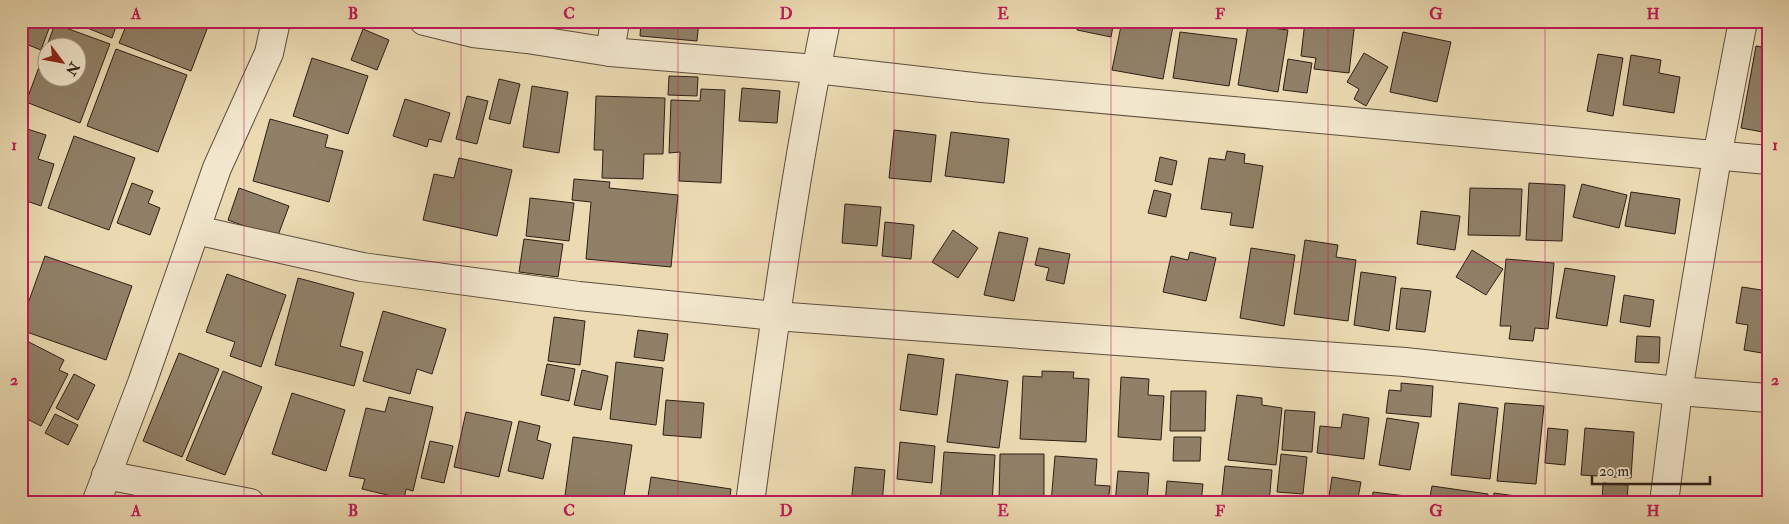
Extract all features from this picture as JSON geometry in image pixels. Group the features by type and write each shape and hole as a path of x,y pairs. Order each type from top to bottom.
{"street":[{"path":"96,503 142,383 217,168 268,53 276,21"},
{"path":"424,21 473,33 610,52 816,69 982,88 1717,157 1768,160"},
{"path":"610,52 614,21"},
{"path":"750,503 775,316 816,69 826,21"},
{"path":"1664,503 1678,391 1717,157 1743,21"},
{"path":"196,230 362,267 579,296 775,316 1405,362 1678,391 1768,398"},
{"path":"106,476 250,503"}],"building":[{"path":"23,21 48,21 51,23 45,38 38,38 38,49 21,42 21,25"},
{"path":"70,21 118,21 112,38"},
{"path":"128,21 210,21 191,71 119,43"},
{"path":"641,21 699,21 697,41 640,36"},
{"path":"1078,21 1114,21 1111,37 1077,30"},
{"path":"1122,21 1174,21 1163,79 1112,70"},
{"path":"1305,21 1355,21 1349,73 1314,69 1316,58 1301,56"},
{"path":"55,24 110,44 80,123 26,102 38,70 38,88 88,88 88,38 50,38"},
{"path":"1248,25 1288,30 1278,92 1238,85"},
{"path":"363,29 389,40 377,70 351,60"},
{"path":"1180,32 1237,39 1229,86 1173,78"},
{"path":"1403,32 1451,42 1437,102 1390,92"},
{"path":"1756,46 1768,48 1768,133 1741,128"},
{"path":"116,49 187,75 158,152 87,126"},
{"path":"1364,53 1388,67 1366,106 1354,99 1359,89 1347,82"},
{"path":"1598,54 1623,58 1613,116 1587,111"},
{"path":"1631,55 1661,60 1659,73 1680,77 1674,113 1623,105"},
{"path":"312,58 368,76 348,134 293,116"},
{"path":"1288,59 1312,63 1307,93 1283,90"},
{"path":"669,76 698,77 697,96 668,95"},
{"path":"499,79 520,84 510,124 489,119"},
{"path":"532,86 568,92 559,153 523,147"},
{"path":"742,88 780,91 777,123 739,121"},
{"path":"701,89 725,90 721,183 679,181 680,152 669,153 671,100 700,101"},
{"path":"467,96 488,101 477,144 456,139"},
{"path":"596,96 665,98 663,154 644,154 643,179 602,178 603,150 594,150"},
{"path":"405,99 450,113 441,142 429,139 427,147 393,136"},
{"path":"270,119 328,135 325,147 343,151 329,202 253,181"},
{"path":"21,127 46,135 38,159 54,164 41,206 21,199"},
{"path":"894,130 936,135 931,182 889,178"},
{"path":"951,132 1009,139 1004,183 945,176"},
{"path":"74,136 135,158 109,230 48,208"},
{"path":"1227,151 1245,154 1244,163 1263,166 1253,228 1230,225 1232,213 1201,209 1209,158 1225,160"},
{"path":"1160,157 1177,161 1172,185 1155,181"},
{"path":"459,158 512,170 497,236 423,220 434,174 454,178"},
{"path":"574,179 610,182 609,188 678,195 671,267 586,259 591,202 572,200"},
{"path":"132,183 153,191 148,203 160,208 150,235 117,223"},
{"path":"1529,183 1565,185 1562,241 1526,240"},
{"path":"1582,184 1627,195 1619,228 1573,217"},
{"path":"239,188 289,206 277,238 228,220"},
{"path":"1470,188 1522,189 1520,236 1468,235"},
{"path":"1154,190 1171,194 1166,217 1148,213"},
{"path":"1631,192 1680,199 1675,234 1625,226"},
{"path":"530,198 574,203 569,241 526,236"},
{"path":"845,204 881,207 877,246 842,243"},
{"path":"1421,211 1460,216 1455,250 1417,244"},
{"path":"885,222 914,225 911,259 882,256"},
{"path":"953,230 978,248 958,278 932,262"},
{"path":"999,232 1028,238 1014,301 984,295"},
{"path":"524,239 563,244 558,277 519,272"},
{"path":"1305,240 1338,245 1336,257 1356,260 1348,321 1294,314"},
{"path":"1039,248 1070,254 1064,284 1046,280 1049,268 1035,265"},
{"path":"1251,248 1295,255 1284,326 1240,318"},
{"path":"1472,250 1503,269 1486,295 1456,277"},
{"path":"1190,252 1216,258 1206,301 1163,292 1171,256 1188,260"},
{"path":"45,256 132,286 106,360 21,330 21,323"},
{"path":"1506,259 1554,263 1548,329 1535,328 1533,341 1509,339 1511,326 1500,326"},
{"path":"1565,268 1615,276 1607,326 1556,318"},
{"path":"1361,272 1396,277 1389,331 1354,325"},
{"path":"227,274 286,295 261,367 230,356 235,342 206,332"},
{"path":"298,278 354,293 340,346 363,352 354,386 275,365"},
{"path":"1742,287 1768,291 1768,354 1744,350 1748,325 1736,323"},
{"path":"1401,288 1431,291 1425,332 1396,329"},
{"path":"1624,295 1654,300 1650,327 1620,322"},
{"path":"383,311 446,329 432,374 417,369 410,394 363,381"},
{"path":"554,317 585,321 580,365 548,361"},
{"path":"638,330 668,334 664,361 634,357"},
{"path":"1637,336 1660,337 1659,363 1635,362"},
{"path":"21,338 64,360 59,370 68,374 41,426 21,416"},
{"path":"179,353 219,369 182,457 143,441"},
{"path":"908,354 944,359 937,415 900,410"},
{"path":"616,362 663,368 656,425 610,419"},
{"path":"547,364 575,369 569,401 541,395"},
{"path":"582,370 608,376 601,410 574,405"},
{"path":"223,371 262,387 225,475 186,460"},
{"path":"1042,371 1074,372 1073,378 1089,379 1086,442 1020,439 1023,376 1042,377"},
{"path":"74,374 95,385 78,420 56,408"},
{"path":"956,374 1008,381 999,448 947,442"},
{"path":"1121,377 1149,379 1148,395 1164,396 1161,440 1118,437"},
{"path":"1401,383 1433,386 1431,417 1386,413 1389,390 1401,391"},
{"path":"1171,391 1206,391 1205,431 1170,431"},
{"path":"292,393 345,410 326,471 272,454"},
{"path":"1237,395 1262,398 1262,405 1282,408 1276,465 1228,460"},
{"path":"389,397 433,407 413,491 406,489 404,499 362,489 365,479 349,476 366,408 385,412"},
{"path":"666,400 704,403 701,438 663,435"},
{"path":"1459,403 1498,408 1490,479 1451,475"},
{"path":"1505,403 1544,406 1536,484 1497,481"},
{"path":"1285,410 1315,412 1312,452 1282,450"},
{"path":"466,412 512,422 499,477 454,467"},
{"path":"55,414 78,425 68,445 45,433"},
{"path":"1343,414 1369,418 1364,459 1317,453 1320,426 1341,428"},
{"path":"1387,418 1419,423 1410,470 1379,465"},
{"path":"519,421 540,426 537,440 551,444 543,479 508,471"},
{"path":"1548,428 1568,430 1565,465 1545,463"},
{"path":"1585,428 1634,432 1631,478 1581,475"},
{"path":"573,437 632,445 623,503 564,503"},
{"path":"1174,437 1201,437 1200,461 1173,461"},
{"path":"430,441 453,446 444,483 421,478"},
{"path":"900,442 935,446 932,483 897,479"},
{"path":"944,452 995,455 992,503 940,503"},
{"path":"1000,454 1044,454 1044,503 999,503"},
{"path":"1281,454 1307,457 1303,494 1277,492"},
{"path":"1055,456 1097,459 1095,485 1110,486 1108,503 1051,503"},
{"path":"1225,466 1272,470 1269,503 1221,503"},
{"path":"855,467 885,470 882,503 851,503"},
{"path":"1118,471 1149,473 1147,503 1115,503"},
{"path":"651,477 731,489 729,503 647,503"},
{"path":"1332,477 1361,482 1357,503 1328,503"},
{"path":"1167,481 1203,484 1201,503 1165,503"},
{"path":"1603,483 1628,485 1627,503 1602,503"},
{"path":"1432,486 1488,494 1487,503 1429,503"},
{"path":"1373,492 1423,498 1422,503 1372,503"},
{"path":"1494,493 1530,498 1529,503 1493,503"},
{"path":"1276,497 1319,503 1275,503"},
{"path":"1572,497 1595,500 1594,503 1571,503"}]}
